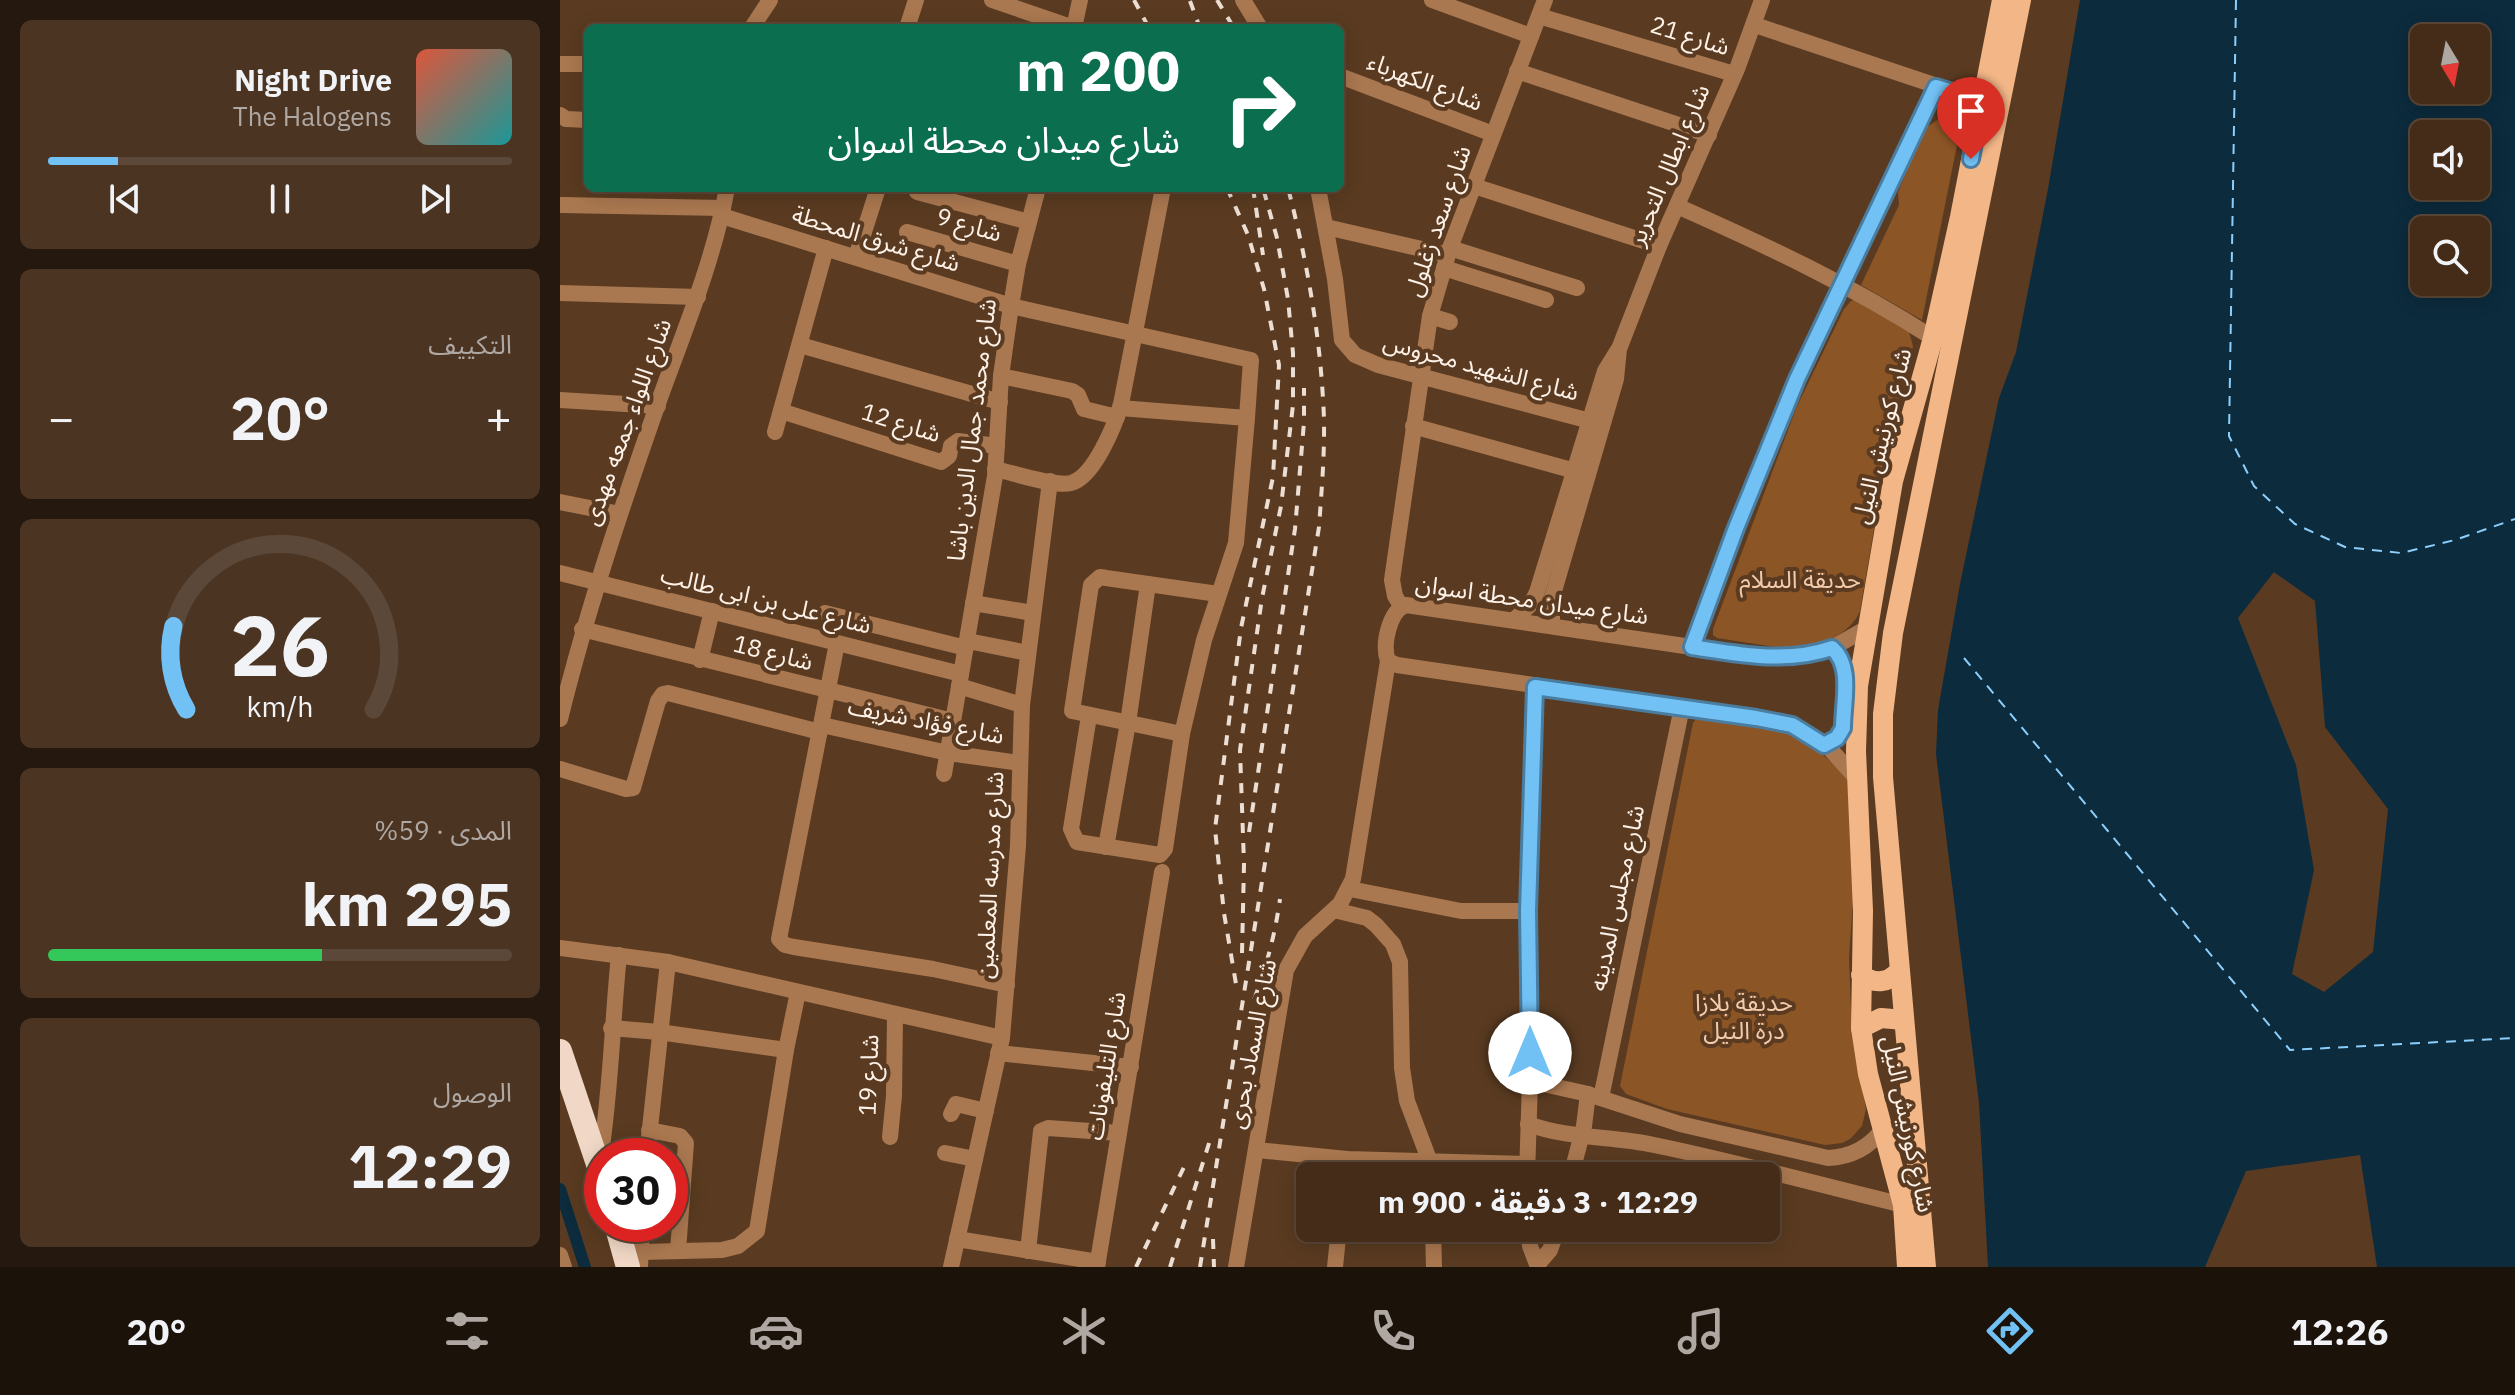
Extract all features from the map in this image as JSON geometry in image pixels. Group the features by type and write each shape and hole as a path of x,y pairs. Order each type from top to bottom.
{"highway":[{"path":"560,1051 590,1138"},
{"path":"625,1242 636,1262"}],"main road":[{"name":"شارع كورنيش النيل","path":"1907,1267 1903,1205 1868,1074 1861,1028 1863,875 1858,780 1858,686 1898,461 1933,338 2002,0"},
{"name":"شارع كورنيش النيل","path":"1926,1267 1883,788 1883,714 1891,647 2021,0"},
{"path":"1886,523 1893,517 1904,491 1916,492 1919,503"},
{"path":"1861,975 1878,982 1890,979 1899,971"},
{"path":"1861,1028 1881,1018 1904,1020"}],"street":[{"path":"749,0 753,24"},
{"path":"755,24 770,0"},
{"path":"912,24 916,0"},
{"path":"992,0 1062,24"},
{"path":"1075,24 1080,0"},
{"path":"1243,0 1257,24"},
{"path":"1253,0 1258,24"},
{"path":"1432,0 1531,36"},
{"name":"شارع سعد زغلول","path":"1401,606 1392,580 1430,316 1448,257 1481,188 1493,134 1545,0"},
{"name":"شارع ابطال التحرير","path":"1514,620 1535,598 1605,371 1619,349 1659,246 1755,25 1762,0"},
{"name":"شارع 21","path":"1539,16 1734,74"},
{"path":"1755,25 1982,101"},
{"path":"560,77 560,64 584,64"},
{"path":"1517,71 1709,135"},
{"name":"شارع الكهرباء","path":"1344,78 1493,134"},
{"path":"1692,647 1762,461 1842,283 1936,87"},
{"path":"560,115 566,119 584,120"},
{"path":"1481,188 1659,246"},
{"name":"شارع اللواء جمعه مهدى","path":"560,719 565,678 698,297 726,192"},
{"path":"856,257 877,192"},
{"path":"917,192 1029,222"},
{"name":"شارع محمد جمال الدين باشا","path":"944,774 995,469 1001,376 1011,306 1018,264 1037,192"},
{"path":"995,469 1073,483 1084,475 1111,434 1162,192"},
{"path":"1319,192 1326,227 1577,288"},
{"name":"شارع شرق المحطة","path":"560,205 722,212 1011,306 1251,360 1247,418"},
{"path":"1677,206 1842,283 1933,338"},
{"name":"شارع الشهيد محروس","path":"1326,227 1342,340 1350,351 1361,358 1590,421"},
{"name":"شارع 9","path":"907,232 1018,264"},
{"path":"775,432 826,248"},
{"path":"1448,257 1546,300"},
{"path":"560,293 698,297"},
{"path":"1430,316 1450,322"},
{"path":"800,345 1000,402"},
{"name":"شارع ابطال التحرير","path":"1552,626 1552,598 1616,379 1619,349"},
{"path":"1001,376 1072,391 1078,395 1084,409 1247,418 1238,533 1218,594 1182,734 1163,853 1154,856 1077,842 1073,838 1071,829 1082,715"},
{"path":"560,400 658,406"},
{"name":"شارع 12","path":"781,411 941,462 949,456 951,446 958,441 997,446"},
{"path":"1413,426 1575,471"},
{"name":"شارع مدرسه المعلمين","path":"951,1267 1000,1046 1018,846 1022,705 1050,481"},
{"path":"560,502 620,514"},
{"name":"شارع على بن ابى طالب","path":"560,573 837,643 960,680 1022,705"},
{"path":"1182,734 1082,715 1072,709 1091,585 1100,577 1218,594"},
{"path":"1106,847 1148,584"},
{"path":"973,603 1033,613"},
{"name":"شارع ميدان محطة اسوان","path":"1388,661 1385,652 1393,616 1401,606 1413,605 1692,647 1784,657 1808,655 1832,648 1869,627"},
{"path":"700,660 712,611"},
{"path":"825,613 967,644 1028,653"},
{"name":"شارع 18","path":"582,629 953,721"},
{"path":"837,643 779,935 782,942 794,947 933,969 1007,985"},
{"path":"1824,745 1837,738 1843,728 1845,671 1832,648"},
{"path":"1388,661 1535,687 1792,725 1840,758 1858,780"},
{"name":"شارع السماد بحرى","path":"1236,1267 1286,970 1305,936 1334,910 1350,889 1388,661"},
{"path":"1527,1162 1530,1081 1528,911 1535,687"},
{"name":"شارع فؤاد شريف","path":"560,769 626,789 633,788 658,701 668,693 821,728 948,753 1020,763"},
{"name":"شارع مجلس المدينه","path":"1594,1096 1682,707"},
{"name":"شارع التليفونات","path":"1098,1265 1162,872"},
{"path":"1350,889 1449,910 1528,911"},
{"path":"1334,910 1367,918 1393,944 1400,962 1402,1068 1407,1101 1428,1162"},
{"path":"560,948 668,962 895,1015 1000,1046 1131,1067"},
{"path":"604,1138 619,955"},
{"path":"648,1138 668,962"},
{"path":"639,1242 636,1262 738,1246 757,1231 798,992"},
{"name":"شارع 19","path":"890,1137 895,1015"},
{"path":"611,1028 786,1050"},
{"path":"1530,1081 1594,1096 1680,1124 1828,1158 1846,1156 1862,1149 1883,1129"},
{"path":"1575,1162 1594,1096"},
{"path":"951,1114 956,1104 986,1111"},
{"path":"1528,1124 1546,1131 1582,1137 1650,1144 1903,1205"},
{"path":"1028,1251 1041,1131 1048,1128 1119,1133"},
{"path":"649,1130 680,1136 686,1143 687,1256"},
{"path":"1257,1150 1372,1162"},
{"path":"950,1159 973,1164"},
{"path":"957,1239 1098,1265"},
{"path":"1335,1267 1338,1242"},
{"path":"1433,1242 1434,1267"},
{"path":"1530,1242 1538,1265 1553,1242"},
{"path":"560,1255 564,1267"}],"green space":[{"path":"1942,117 1957,126 1957,145 1922,320 1861,285 1899,205 1898,192 1924,129"},
{"name":"حديقة السلام","path":"1857,299 1909,332 1913,346 1891,429 1860,611 1841,633 1823,643 1795,650 1717,638 1713,635 1713,629 1797,406 1844,309"},
{"name":"حديقة بلازا درة النيل","path":"1698,716 1776,726 1804,738 1850,779 1854,887 1849,957 1851,1010 1866,1109 1862,1126 1842,1143 1825,1145 1667,1109 1626,1094 1620,1086 1693,723"}],"water":[{"path":"2080,0 2515,0 2515,1267 2377,1267 2360,1155 2246,1171 2205,1267 1988,1267 1979,1103 1936,754 1938,710 1960,584 1999,398 2016,352","holes":["2274,572 2315,601 2325,727 2388,809 2373,952 2324,992 2292,974 2314,870 2296,765 2238,618"]}],"waterway":[{"path":"560,1189 585,1267"}],"ferry route":[{"path":"2236,0 2229,436 2254,486 2295,524 2345,547 2401,553 2455,540 2515,519"},
{"path":"1964,658 2290,1050 2515,1038"}],"railway":[{"path":"1134,0 1147,24"},
{"path":"1217,0 1232,24"},
{"path":"1190,1 1199,24"},
{"path":"1229,192 1248,235 1264,289 1279,365 1273,477 1241,628 1215,829 1236,984"},
{"path":"1254,192 1263,255"},
{"path":"1242,953 1244,864 1240,750 1262,598 1281,506 1293,405 1293,353 1288,299 1277,238 1264,192"},
{"path":"1200,1267 1319,527 1324,431 1321,372 1311,293 1289,192"},
{"path":"1249,832 1295,529 1304,388"},
{"path":"1247,1018 1267,960 1280,899"},
{"path":"1170,1267 1211,1137"},
{"path":"1136,1267 1184,1167"},
{"path":"1213,1239 1214,1267"}],"route":[{"path":"1530,1053 1528,911 1535,687 1702,709 1792,725 1824,745 1840,734 1843,728 1845,671 1842,660 1832,648 1808,655 1784,657 1692,647 1711,591 1797,379 1936,87 1982,101 1971,159"}]}
